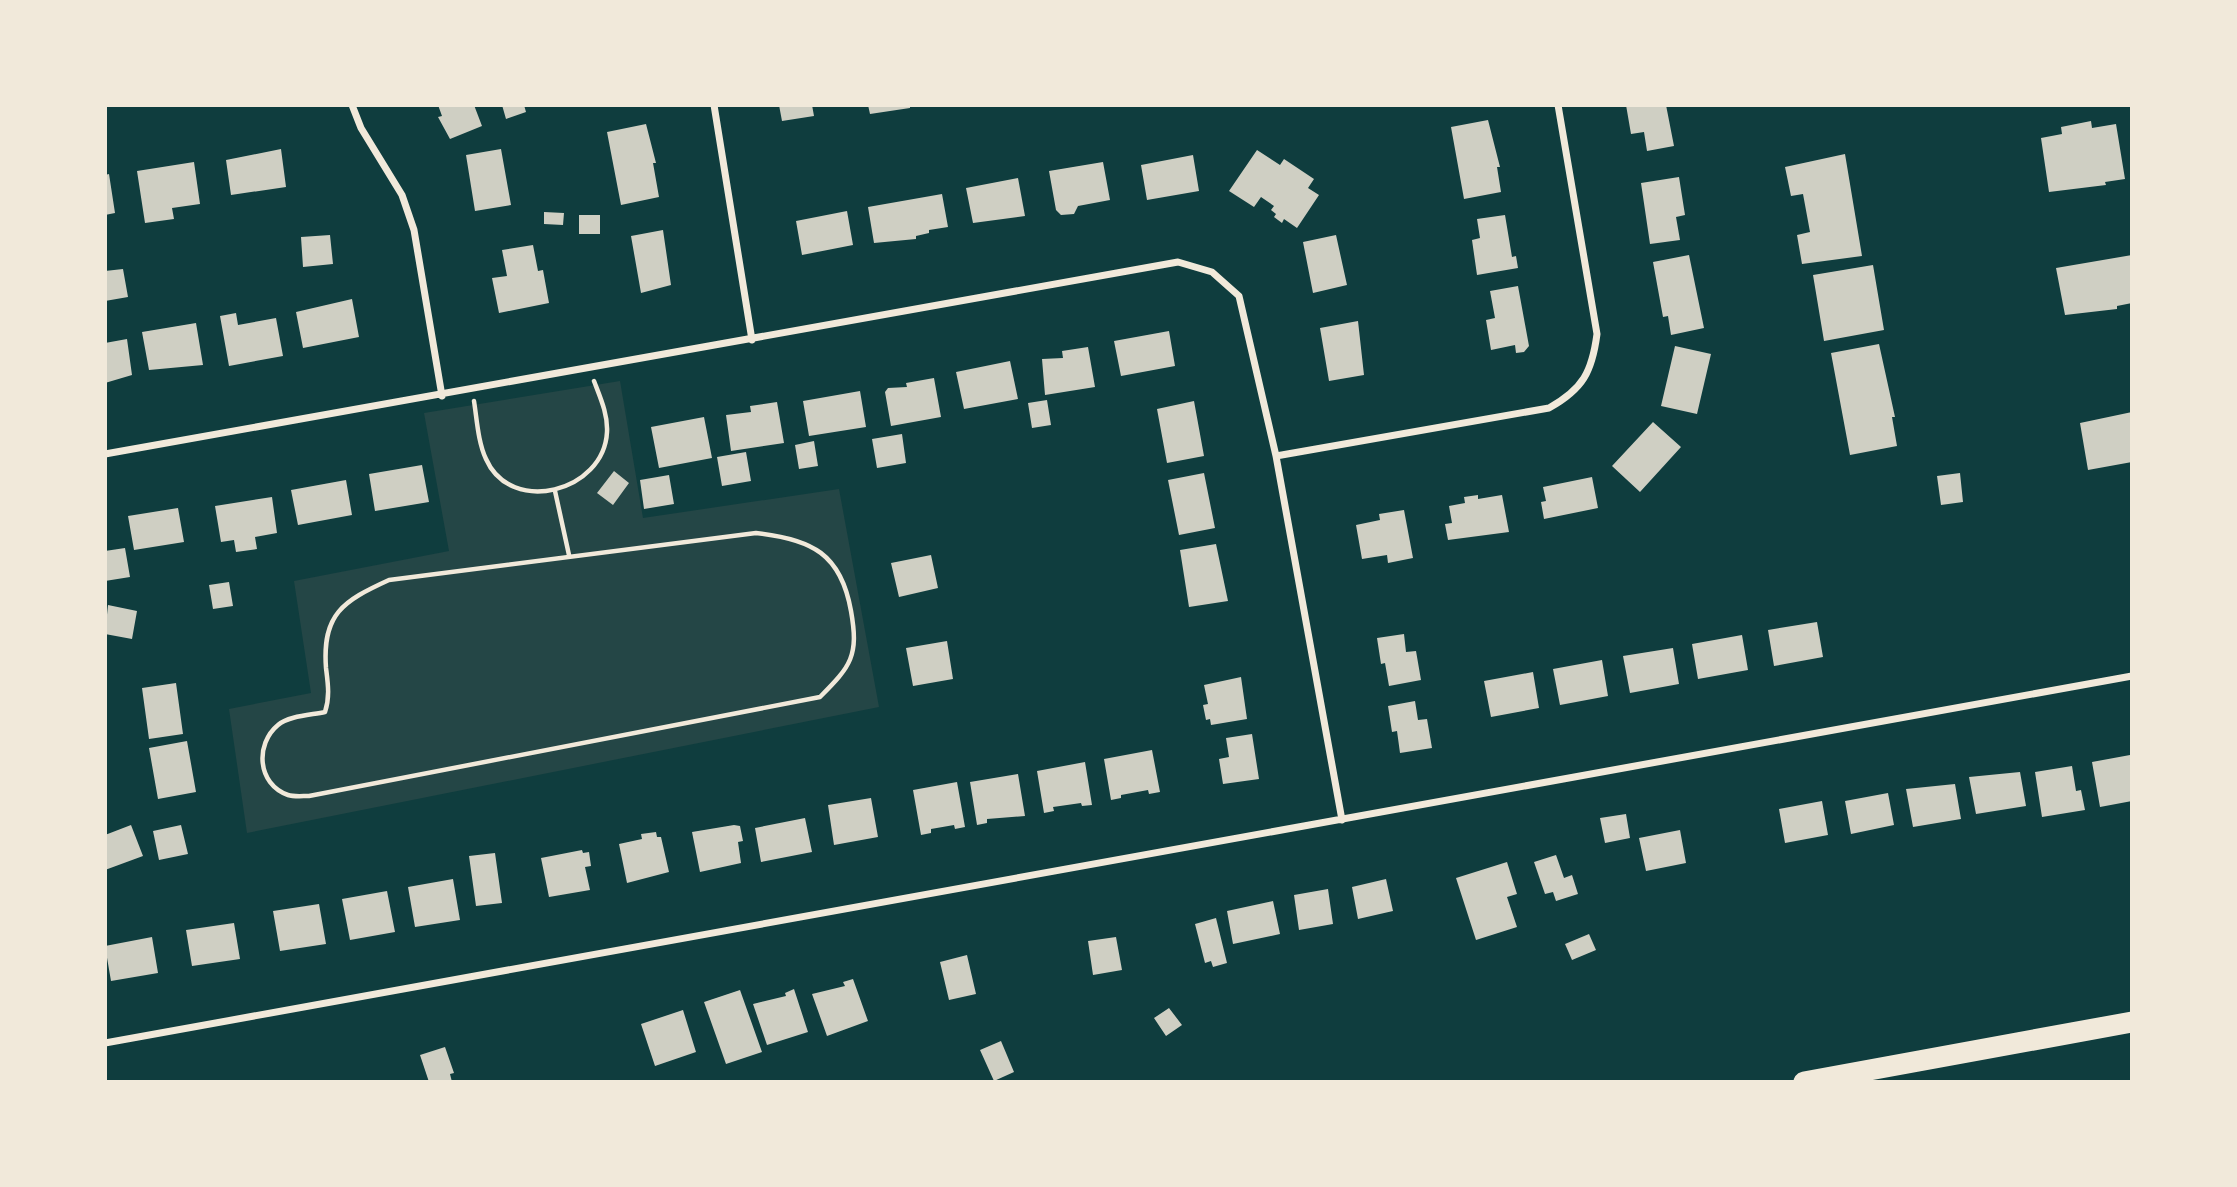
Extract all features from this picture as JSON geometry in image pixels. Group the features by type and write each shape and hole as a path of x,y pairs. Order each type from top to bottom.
{"highway":[{"path":"1804,1082 2132,1022"}],"street":[{"path":"352,105 361,128 402,195 414,230 442,396"},
{"path":"714,105 752,340"},
{"path":"1276,456 1549,408 1571,395 1594,359 1597,334 1558,105"},
{"path":"105,454 442,396 1178,262 1212,272 1239,296 1276,456 1342,820"},
{"path":"105,1043 2132,676"}],"path":[{"path":"473,390 482,447 497,475 518,489 555,491 581,479 592,469 607,434 605,410 590,369"},
{"path":"555,491 569,555"},
{"path":"756,533 798,540 833,564 846,582 857,642 850,662 820,697 309,796 289,796 274,788 264,774 262,753 268,735 280,722 325,712 328,701 325,647 332,620 340,607 389,580 569,555 756,533"}],"shaded area":[{"path":"620,381 643,518 839,489 879,707 247,833 229,709 311,693 294,581 449,551 424,413"}],"building":[{"path":"438,105 474,105 482,126 450,139 438,117 442,116"},
{"path":"502,105 524,105 526,112 506,119"},
{"path":"779,105 812,105 814,116 782,121"},
{"path":"868,105 910,105 910,108 870,114"},
{"path":"1626,105 1666,105 1674,146 1647,151 1644,132 1631,134"},
{"path":"1488,120 1500,167 1497,167 1501,192 1464,199 1451,127"},
{"path":"2091,121 2092,128 2116,124 2125,179 2105,182 2106,185 2049,192 2041,138 2062,134 2061,127"},
{"path":"646,124 656,163 653,163 659,197 621,205 607,132"},
{"path":"281,149 286,187 231,195 226,160"},
{"path":"501,149 511,205 475,211 466,155"},
{"path":"1257,150 1280,165 1284,159 1314,179 1308,188 1319,195 1297,228 1284,219 1282,223 1274,217 1276,214 1271,210 1274,206 1261,197 1254,207 1229,191"},
{"path":"1845,154 1862,256 1802,264 1797,235 1810,232 1803,194 1791,196 1785,167"},
{"path":"1193,155 1199,191 1147,200 1141,165"},
{"path":"194,162 200,204 172,208 174,219 145,223 137,171"},
{"path":"1103,162 1110,200 1078,206 1074,214 1061,215 1056,210 1049,171"},
{"path":"109,174 115,213 105,215 105,175"},
{"path":"1679,177 1685,215 1676,217 1680,240 1650,244 1641,183"},
{"path":"1018,178 1025,216 973,223 966,188"},
{"path":"942,194 948,227 929,230 929,233 916,236 916,239 874,243 868,207"},
{"path":"847,211 853,245 802,255 796,221"},
{"path":"544,212 564,213 563,225 544,224"},
{"path":"579,215 600,215 600,234 579,234"},
{"path":"1505,215 1512,257 1516,256 1518,268 1477,275 1472,240 1480,238 1477,219"},
{"path":"663,230 671,285 641,293 631,236"},
{"path":"330,235 333,264 303,267 301,237"},
{"path":"1336,235 1347,285 1313,293 1303,242"},
{"path":"533,245 538,271 543,270 549,303 499,313 492,278 507,276 502,250"},
{"path":"1689,255 1704,328 1671,335 1668,316 1663,317 1653,262"},
{"path":"2132,255 2132,303 2117,306 2117,309 2065,315 2056,268"},
{"path":"1873,265 1884,330 1824,341 1813,275"},
{"path":"123,269 128,297 105,301 105,271"},
{"path":"1518,286 1529,346 1524,352 1516,353 1515,345 1491,350 1486,320 1495,318 1490,291"},
{"path":"352,299 359,337 303,348 296,312"},
{"path":"236,313 238,325 276,318 283,356 229,366 220,316"},
{"path":"1358,321 1364,375 1329,381 1320,328"},
{"path":"196,323 203,365 149,370 142,332"},
{"path":"1169,331 1175,366 1121,376 1114,341"},
{"path":"127,339 132,375 105,383 105,343"},
{"path":"1879,344 1895,417 1892,417 1897,446 1850,455 1831,353"},
{"path":"1675,346 1711,354 1697,414 1661,406"},
{"path":"1088,347 1095,387 1045,395 1042,359 1063,358 1062,351"},
{"path":"1010,361 1018,399 964,409 956,372"},
{"path":"934,378 941,417 891,426 885,392 888,388 907,387 906,383"},
{"path":"860,391 866,427 809,436 803,401"},
{"path":"1047,400 1051,425 1032,428 1028,403"},
{"path":"1194,401 1204,456 1167,463 1157,409"},
{"path":"777,402 784,443 731,451 726,415 751,412 750,406"},
{"path":"2132,412 2132,462 2088,470 2080,423"},
{"path":"704,417 712,458 659,468 651,427"},
{"path":"1653,422 1681,447 1640,492 1612,466"},
{"path":"902,434 906,463 877,468 872,439"},
{"path":"814,441 818,466 799,469 795,445"},
{"path":"746,452 751,481 722,486 717,457"},
{"path":"422,465 429,502 375,511 369,474"},
{"path":"614,471 629,483 613,505 597,493"},
{"path":"1204,473 1215,528 1179,535 1168,480"},
{"path":"1960,473 1963,502 1941,505 1937,476"},
{"path":"669,475 674,504 644,509 640,480"},
{"path":"1592,477 1598,508 1544,519 1541,502 1546,501 1543,487"},
{"path":"346,480 352,515 298,525 291,490"},
{"path":"1478,495 1478,499 1502,495 1509,532 1448,540 1445,524 1452,523 1449,506 1465,503 1464,497"},
{"path":"272,497 277,533 255,537 257,549 236,552 234,540 221,542 215,506"},
{"path":"178,508 184,542 134,550 128,516"},
{"path":"1404,510 1413,558 1388,563 1387,555 1362,559 1356,525 1380,520 1379,514"},
{"path":"1216,544 1228,601 1189,607 1180,550"},
{"path":"125,548 130,577 105,581 105,551"},
{"path":"931,555 938,588 899,597 891,563"},
{"path":"229,582 233,606 213,609 209,585"},
{"path":"108,605 137,611 132,639 105,634"},
{"path":"1817,622 1823,657 1774,666 1768,630"},
{"path":"1404,634 1406,652 1416,651 1421,680 1389,686 1385,663 1381,664 1377,638"},
{"path":"1742,635 1748,670 1698,679 1692,644"},
{"path":"947,641 953,679 913,686 906,648"},
{"path":"1673,648 1679,684 1630,693 1623,656"},
{"path":"1602,660 1608,696 1560,705 1553,669"},
{"path":"1533,672 1539,708 1491,717 1484,681"},
{"path":"1241,677 1247,719 1211,725 1210,719 1206,720 1203,705 1208,704 1204,685"},
{"path":"176,683 183,734 149,739 142,688"},
{"path":"1415,701 1418,720 1427,719 1432,748 1400,753 1397,731 1392,732 1388,706"},
{"path":"1252,734 1259,779 1223,784 1219,759 1229,757 1226,738"},
{"path":"187,741 196,792 158,799 149,748"},
{"path":"1152,750 1160,792 1149,794 1148,790 1121,795 1121,798 1111,800 1104,759"},
{"path":"2130,755 2132,801 2100,807 2092,762"},
{"path":"1085,762 1092,805 1082,806 1081,803 1053,807 1054,811 1044,813 1037,771"},
{"path":"2072,766 2076,791 2081,790 2085,810 2042,817 2035,772"},
{"path":"2020,772 2026,806 1976,814 1969,777"},
{"path":"1018,774 1025,816 987,819 987,823 977,825 970,782"},
{"path":"957,782 965,827 955,829 954,825 931,829 931,833 921,835 913,790"},
{"path":"1955,784 1961,819 1913,827 1906,789"},
{"path":"1888,793 1894,825 1851,834 1845,801"},
{"path":"871,798 878,837 834,845 828,805"},
{"path":"1822,801 1828,835 1785,843 1779,809"},
{"path":"1626,814 1630,838 1605,843 1600,818"},
{"path":"805,818 812,852 761,862 755,828"},
{"path":"131,825 143,856 105,870 105,835"},
{"path":"181,825 188,854 159,860 153,831"},
{"path":"740,826 743,841 738,842 741,863 700,872 692,832"},
{"path":"1680,830 1686,863 1646,871 1639,838"},
{"path":"656,832 657,837 661,837 669,872 627,883 619,844 642,839 641,834"},
{"path":"582,850 583,853 589,852 591,866 585,867 590,890 549,897 541,858"},
{"path":"495,853 502,903 476,906 469,856"},
{"path":"1556,855 1564,878 1572,875 1578,894 1556,901 1553,892 1545,894 1534,862"},
{"path":"1507,862 1517,894 1507,897 1517,927 1476,940 1456,878"},
{"path":"453,879 460,920 415,927 408,887"},
{"path":"1386,879 1393,911 1358,919 1352,887"},
{"path":"1328,889 1333,924 1299,930 1294,895"},
{"path":"387,891 395,932 350,940 342,899"},
{"path":"1273,901 1280,934 1233,944 1227,911"},
{"path":"319,904 326,944 280,951 273,911"},
{"path":"1216,918 1227,963 1213,967 1211,961 1205,963 1195,924"},
{"path":"234,923 240,959 192,966 186,930"},
{"path":"1589,934 1596,950 1572,960 1565,944"},
{"path":"152,937 158,973 111,981 105,946"},
{"path":"1116,937 1122,970 1093,975 1088,941"},
{"path":"967,955 976,994 949,1000 940,962"},
{"path":"853,979 868,1021 827,1036 812,994 845,986 843,982"},
{"path":"794,989 808,1032 767,1045 753,1004 786,996 785,993"},
{"path":"740,990 762,1052 726,1064 704,1002"},
{"path":"1169,1008 1182,1025 1166,1036 1154,1018"},
{"path":"683,1010 696,1052 655,1066 641,1024"},
{"path":"1001,1041 1014,1072 994,1081 980,1050"},
{"path":"445,1047 454,1073 450,1074 452,1082 429,1082 420,1055"}]}
